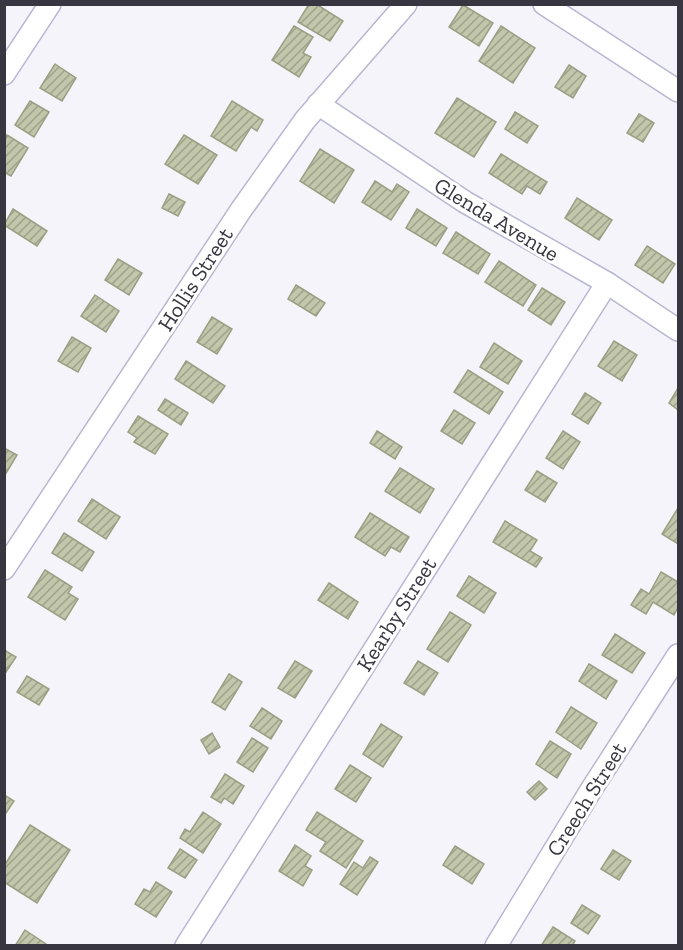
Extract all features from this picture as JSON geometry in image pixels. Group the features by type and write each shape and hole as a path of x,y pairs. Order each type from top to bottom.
{"street":[{"path":"4,74 50,4"},
{"name":"Hollis Street","path":"4,569 241,210 305,120 406,4"},
{"path":"544,4 678,91"},
{"name":"Glenda Avenue","path":"318,104 465,202 607,284 678,330"},
{"name":"Kearby Street","path":"186,945 607,284"},
{"name":"Creech Street","path":"496,945 591,790 678,655"}],"building":[{"path":"309,4 320,4 319,6 343,21 330,41 298,22"},
{"path":"463,5 493,23 479,46 449,27"},
{"path":"294,26 313,37 303,53 311,57 299,77 272,60"},
{"path":"501,26 535,48 513,83 479,61"},
{"path":"55,64 76,78 62,101 40,88"},
{"path":"569,65 586,76 573,98 555,87"},
{"path":"457,98 496,122 474,157 435,133"},
{"path":"30,101 49,112 34,137 15,125"},
{"path":"232,101 263,120 257,131 251,127 236,151 211,136"},
{"path":"515,112 538,126 527,143 505,129"},
{"path":"639,114 654,123 643,142 627,133"},
{"path":"7,135 28,148 11,176 4,172 4,140"},
{"path":"184,135 217,155 198,184 165,164"},
{"path":"320,149 354,170 334,203 300,181"},
{"path":"501,154 547,182 540,194 527,186 522,194 489,173"},
{"path":"375,181 392,192 397,184 409,192 391,220 362,202"},
{"path":"169,194 185,202 178,216 162,208"},
{"path":"577,198 612,220 599,240 565,218"},
{"path":"13,209 47,231 37,246 4,225"},
{"path":"417,209 447,228 436,246 406,228"},
{"path":"456,232 490,254 478,274 443,253"},
{"path":"647,246 675,264 663,283 635,265"},
{"path":"118,259 142,273 129,295 105,280"},
{"path":"499,261 536,285 523,306 485,282"},
{"path":"296,285 325,303 316,316 288,299"},
{"path":"542,288 565,302 551,325 528,310"},
{"path":"95,295 119,311 106,332 81,316"},
{"path":"212,317 232,329 217,354 197,342"},
{"path":"72,337 91,348 78,372 58,361"},
{"path":"614,341 637,355 622,381 598,366"},
{"path":"494,343 522,361 508,384 480,367"},
{"path":"186,361 225,386 213,403 175,379"},
{"path":"468,370 503,392 489,414 454,392"},
{"path":"678,388 678,410 669,403"},
{"path":"585,393 601,403 588,424 572,414"},
{"path":"165,399 188,413 181,425 158,410"},
{"path":"454,410 475,423 462,444 441,431"},
{"path":"138,416 168,434 155,454 134,442 137,438 128,432"},
{"path":"377,431 402,447 395,459 370,443"},
{"path":"563,431 580,442 563,469 546,458"},
{"path":"4,448 17,455 5,475 4,475"},
{"path":"400,468 434,489 420,513 385,491"},
{"path":"537,471 557,483 545,502 525,490"},
{"path":"92,499 120,517 106,539 78,521"},
{"path":"678,508 678,544 662,534"},
{"path":"370,513 409,537 400,552 391,547 385,556 355,537"},
{"path":"505,521 537,540 530,551 542,558 536,567 493,542"},
{"path":"64,533 94,552 82,571 52,553"},
{"path":"45,570 72,587 68,593 78,599 65,620 28,597"},
{"path":"661,572 678,582 678,607 674,615 653,602 646,614 631,605 641,589 649,594"},
{"path":"469,576 496,593 484,613 457,596"},
{"path":"329,583 358,602 348,619 318,600"},
{"path":"450,612 471,625 448,662 427,649"},
{"path":"615,634 645,653 632,673 602,655"},
{"path":"4,650 16,657 4,675"},
{"path":"295,661 312,671 295,698 278,688"},
{"path":"418,661 438,673 424,695 404,683"},
{"path":"589,664 617,681 606,699 579,681"},
{"path":"229,674 242,682 225,710 212,702"},
{"path":"27,676 49,689 39,705 17,692"},
{"path":"571,707 597,723 581,749 556,732"},
{"path":"262,708 282,721 271,739 250,726"},
{"path":"381,724 402,737 383,767 363,754"},
{"path":"212,733 220,747 209,754 201,740"},
{"path":"252,738 268,748 253,772 237,762"},
{"path":"550,741 571,754 557,778 536,764"},
{"path":"350,765 371,778 356,802 335,789"},
{"path":"225,774 244,786 233,804 224,798 221,803 211,797"},
{"path":"539,781 547,789 535,800 527,792"},
{"path":"4,795 14,801 4,816"},
{"path":"203,812 221,824 203,853 180,838 185,829 190,832"},
{"path":"317,812 363,841 346,868 320,851 326,842 306,830"},
{"path":"30,825 70,850 37,903 4,882 4,866"},
{"path":"295,845 311,856 305,866 312,870 303,886 279,871"},
{"path":"455,846 484,864 472,884 443,865"},
{"path":"180,849 197,860 185,878 168,868"},
{"path":"613,850 631,861 619,880 601,869"},
{"path":"370,857 378,862 357,895 340,884 354,862 363,868"},
{"path":"156,882 172,892 156,917 135,904 144,889 150,892"},
{"path":"582,905 600,916 588,934 571,923"},
{"path":"553,927 575,941 572,946 541,946"},
{"path":"25,930 49,946 15,946"}]}
